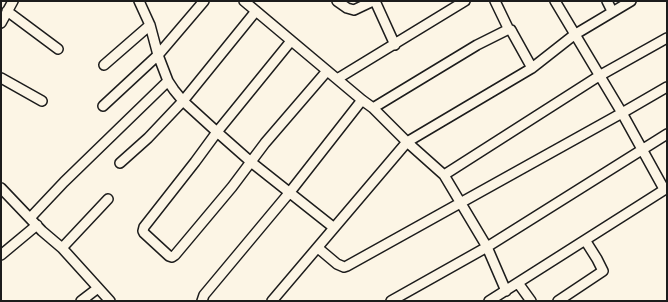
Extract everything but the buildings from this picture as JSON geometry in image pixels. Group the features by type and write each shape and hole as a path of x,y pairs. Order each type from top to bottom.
{"street":[{"path":"1,23 13,1"},
{"path":"139,1 150,25 158,55 168,80 183,101 251,162 333,227"},
{"path":"103,106 158,55 204,1"},
{"path":"244,1 373,108 407,142 444,175 487,247 506,291"},
{"path":"337,1 347,8 354,10 374,1 395,45"},
{"path":"337,79 466,1"},
{"path":"495,1 509,30 512,32 532,68"},
{"path":"489,301 666,189 555,1"},
{"path":"607,1 612,11"},
{"path":"272,301 318,248 333,227 407,142 532,68 574,35 631,1"},
{"path":"120,163 148,138 183,101 256,11"},
{"path":"7,12 58,49"},
{"path":"104,66 150,25"},
{"path":"373,108 478,45 509,30"},
{"path":"444,175 599,76 667,38"},
{"path":"291,41 217,132 196,162 143,229 144,233 170,256 172,257 175,255 265,144 327,71"},
{"path":"1,78 42,101"},
{"path":"1,255 33,222 64,182 168,80"},
{"path":"318,248 337,264 347,266 667,87"},
{"path":"202,301 204,296 290,192 362,100"},
{"path":"391,301 487,247 667,134"},
{"path":"1,188 33,222 62,248 110,301"},
{"path":"62,248 108,199"},
{"path":"558,301 603,271 598,259 585,240"},
{"path":"518,283 531,301"},
{"path":"82,301 98,288"}]}
